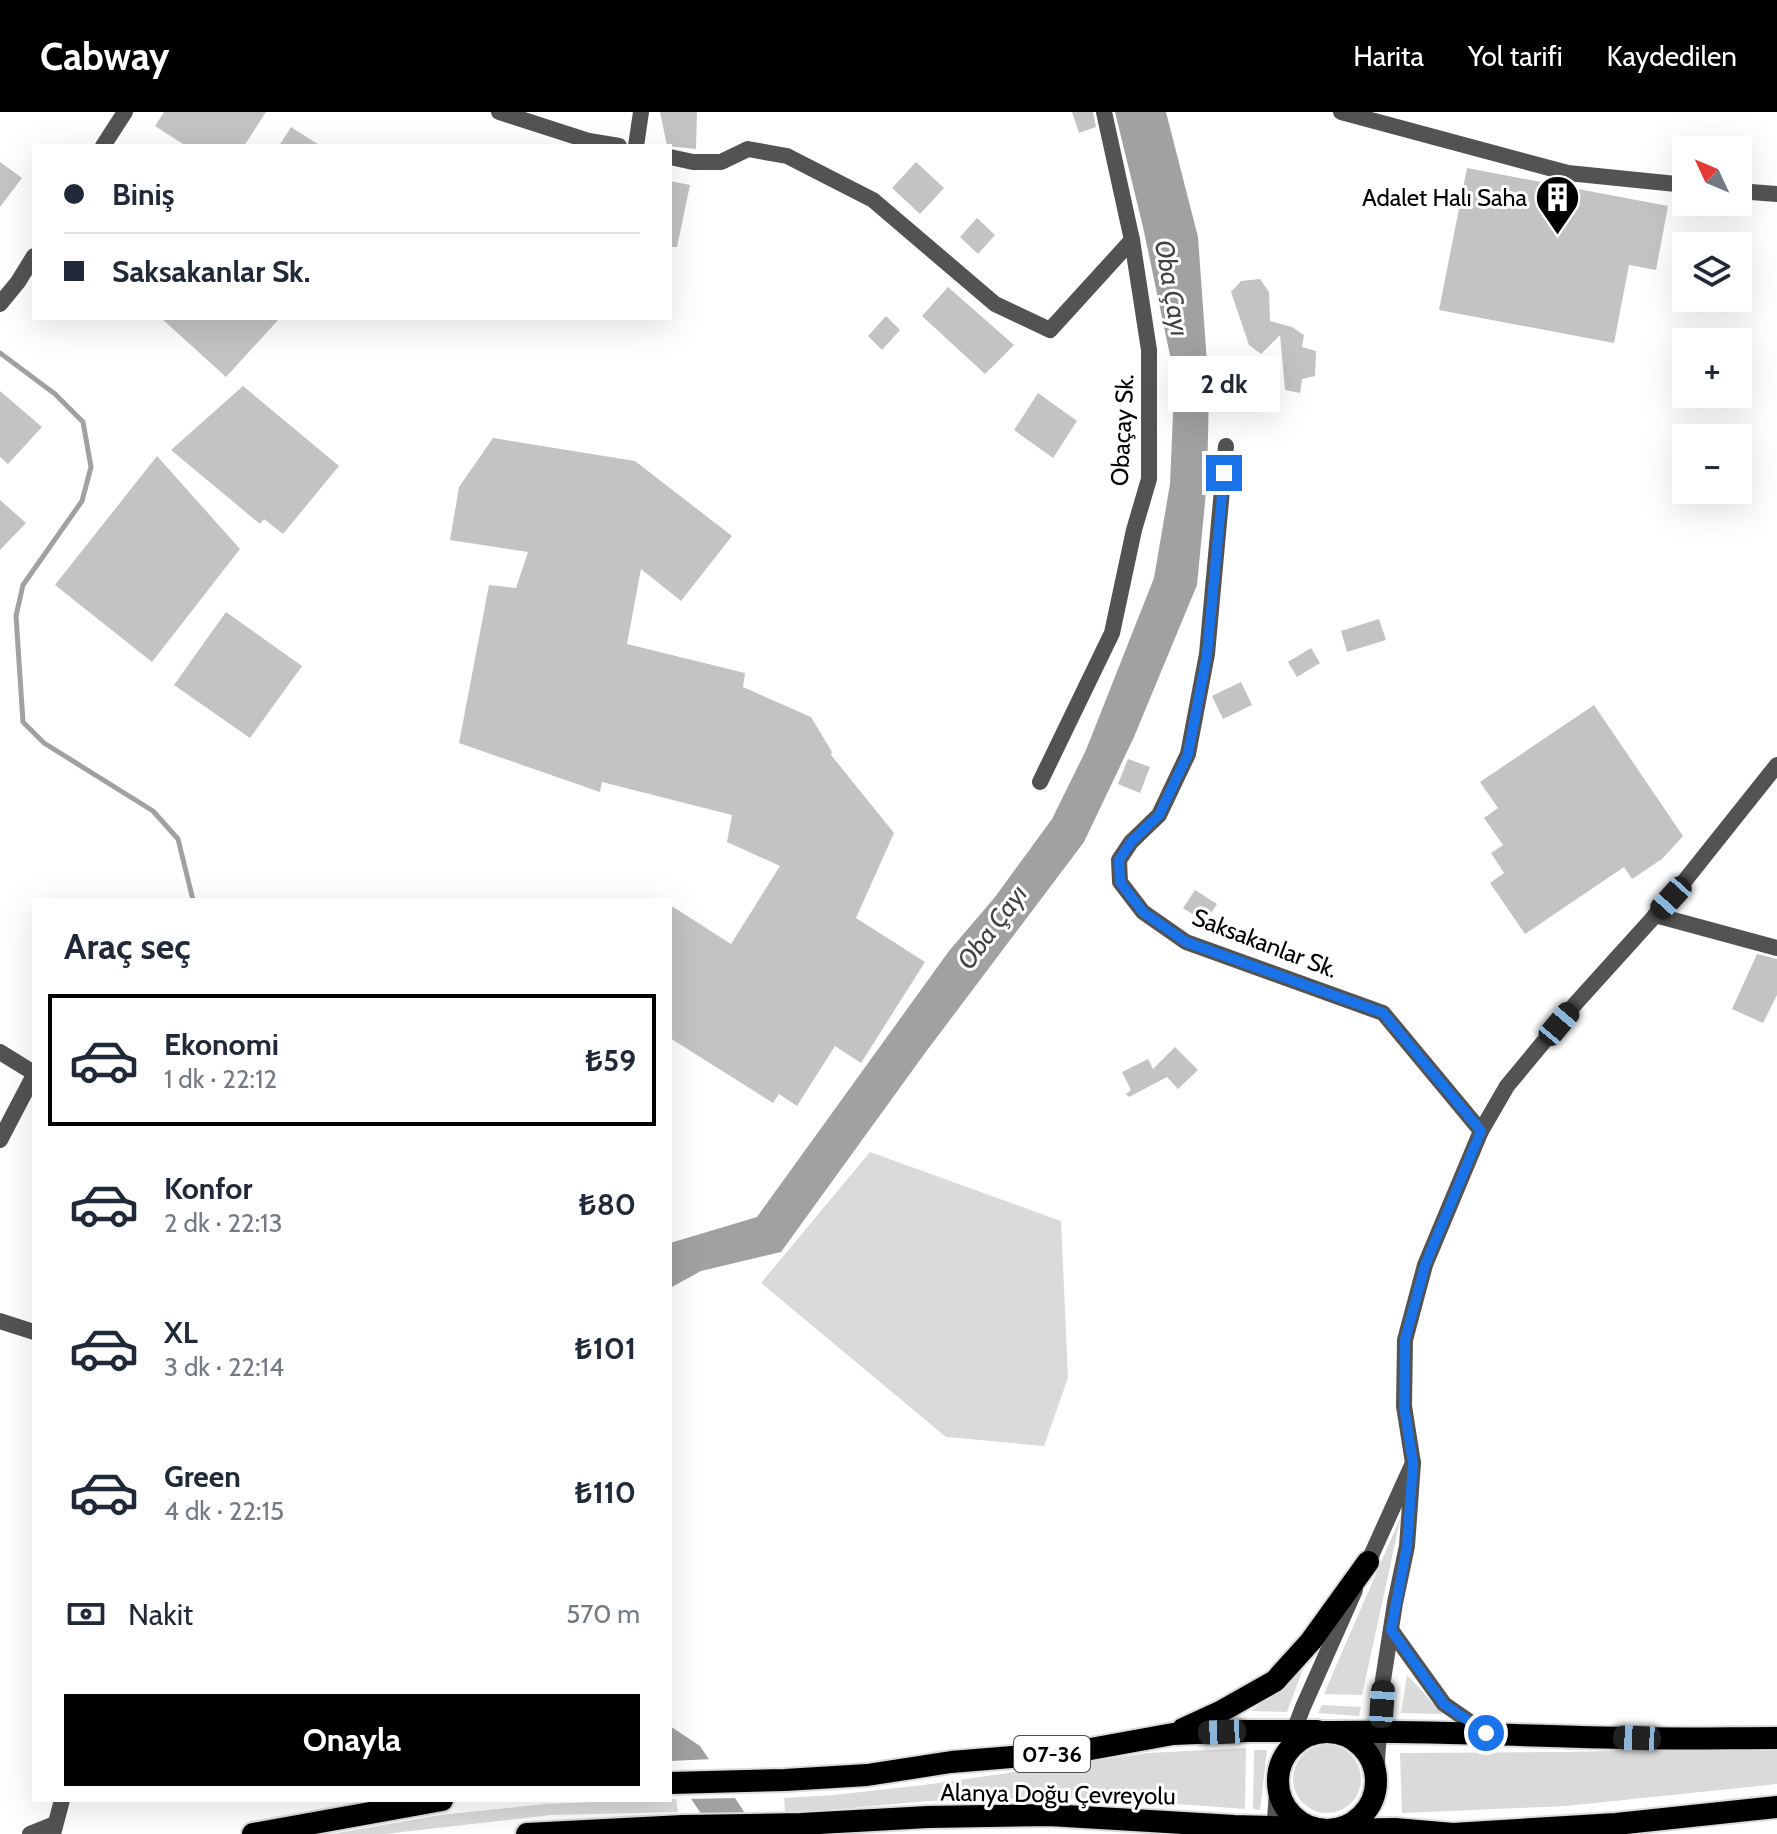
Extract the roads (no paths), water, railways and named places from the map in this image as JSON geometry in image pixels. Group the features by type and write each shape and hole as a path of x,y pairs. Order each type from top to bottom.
{"highway":[{"path":"1173,1734 1275,1681 1311,1641 1368,1562"},
{"name":"Alanya Doğu Çevreyolu","path":"672,1783 867,1775 951,1762 1074,1752 1173,1734 1246,1731 1777,1738"},
{"path":"1325,1732 1347,1736 1360,1745 1375,1772 1372,1795 1360,1817 1346,1826 1321,1829 1298,1821 1286,1809 1279,1793 1280,1769 1290,1749 1302,1739 1325,1732"},
{"path":"253,1834 431,1802"},
{"name":"Alanya Doğu Çevreyolu","path":"527,1834 928,1817 1049,1815 1168,1827 1359,1832 1395,1829 1453,1834 1616,1824 1777,1807"}],"street":[{"path":"104,144 125,112"},
{"path":"499,112 607,144"},
{"path":"636,144 641,112"},
{"name":"Obaçay Sk.","path":"1040,782 1112,633 1134,530 1149,479 1149,350 1132,240 1104,112"},
{"path":"1341,112 1568,173 1672,184"},
{"path":"672,157 693,162 721,162 748,149 787,156 873,200 995,304 1050,330 1132,240"},
{"path":"1752,192 1777,194"},
{"path":"0,304 32,259"},
{"name":"Saksakanlar Sk.","path":"1226,446 1207,654 1188,754 1159,815 1131,842 1119,860 1120,882 1143,912 1186,942 1383,1013 1481,1131"},
{"path":"1359,1832 1372,1795 1383,1680 1407,1546 1413,1463 1404,1406 1405,1340 1425,1265 1481,1131 1507,1086 1655,915 1777,765"},
{"path":"1655,915 1777,948"},
{"path":"0,1052 32,1073"},
{"path":"0,1140 32,1078"},
{"path":"0,1321 32,1331"},
{"path":"1274,1830 1280,1769 1293,1732 1413,1463"},
{"path":"1391,1630 1444,1704 1486,1733"},
{"path":"30,1834 54,1829 61,1802"}],"water":[{"name":"Oba Çayı","path":"1115,112 1166,112 1198,237 1209,391 1207,482 1197,585 1134,737 1084,842 925,1053 781,1252 701,1271 672,1287 672,1242 757,1217 949,951 995,897 1052,819 1086,750 1154,578 1170,484 1173,414 1171,360"},
{"path":"672,1727 700,1746 759,1834 715,1834 672,1771"}],"waterway":[{"path":"0,353 55,394 83,422 91,467 82,501 23,585 16,616 23,722 44,743 153,811 178,839 193,898"}],"place":[{"name":"Adalet Halı Saha","path":"1558,236"}]}
